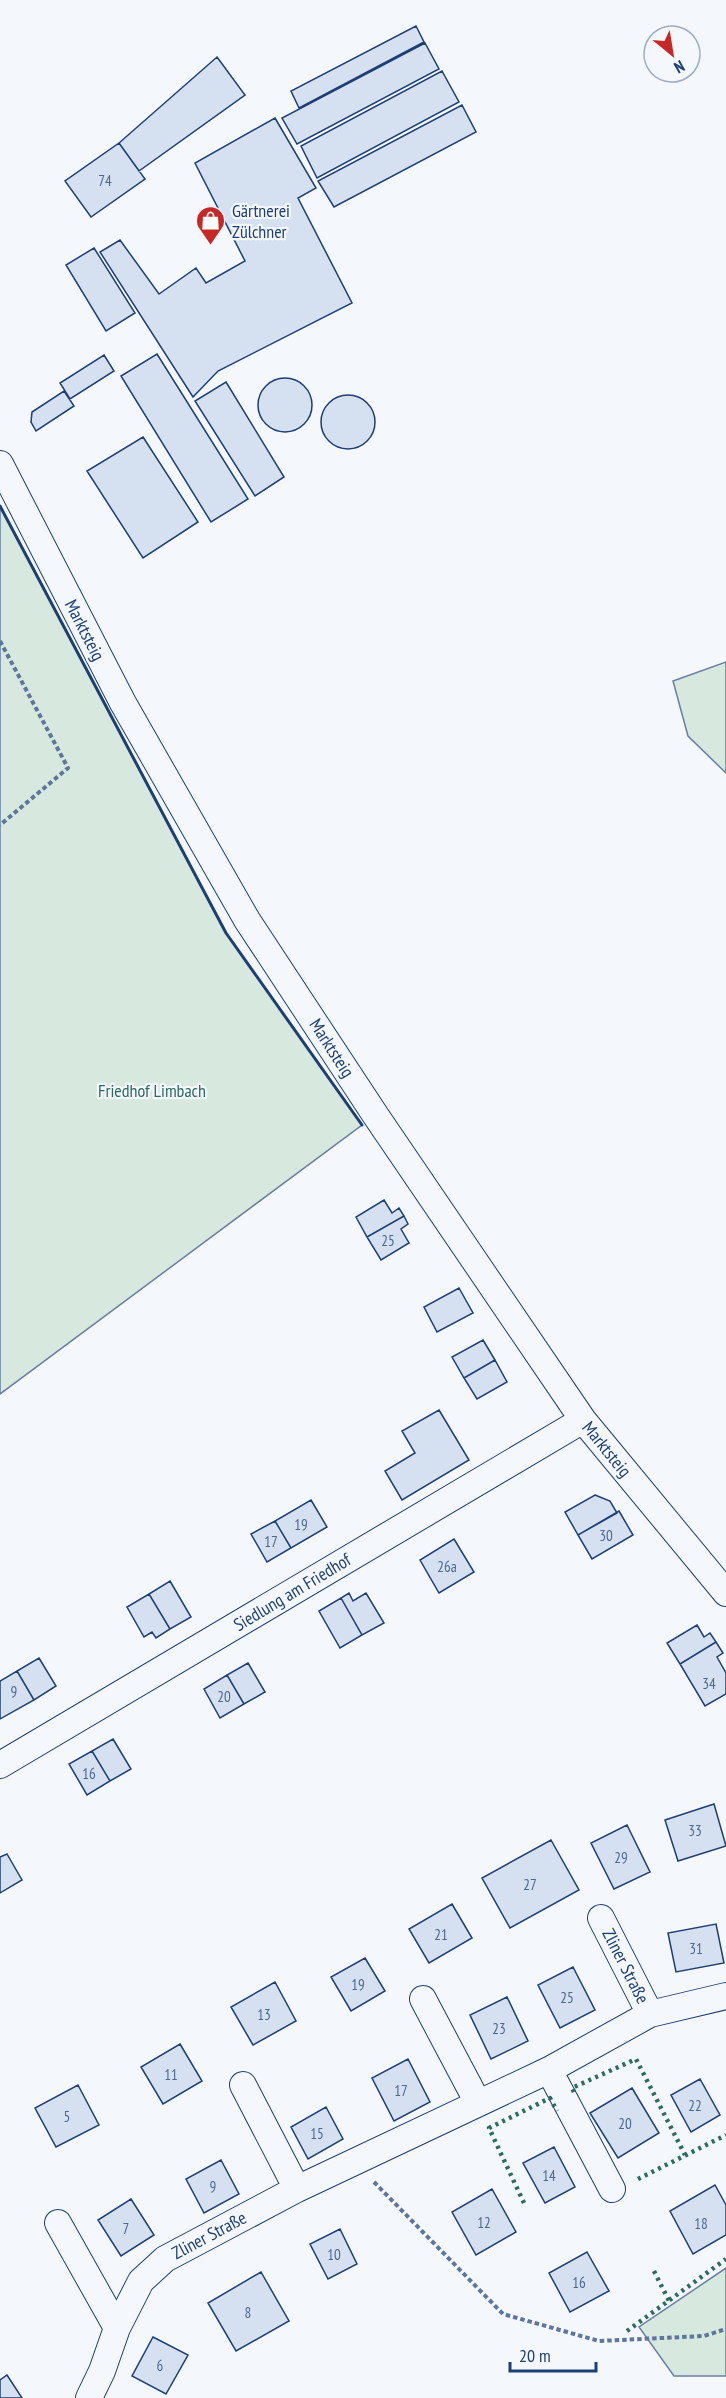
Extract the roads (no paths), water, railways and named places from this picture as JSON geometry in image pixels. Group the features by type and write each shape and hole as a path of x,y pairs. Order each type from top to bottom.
{"street":[{"name":"Marktsteig","path":"0,464 123,703 248,920 376,1116 583,1420 726,1593"},
{"name":"Siedlung am Friedhof","path":"0,1765 583,1420"},
{"name":"Zliner Straße","path":"601,1918 650,2014"},
{"name":"Zliner Straße","path":"89,2398 102,2371 117,2328 141,2282 165,2259 297,2189 549,2070 650,2014 726,1996"},
{"path":"423,1999 478,2103"},
{"path":"549,2070 612,2188"},
{"path":"243,2085 297,2189"},
{"path":"58,2223 117,2328"}],"place":[{"name":"Gärtnerei Zülchner","path":"211,246"}],"park label":[{"name":"Friedhof Limbach","path":"152,1090"}]}
